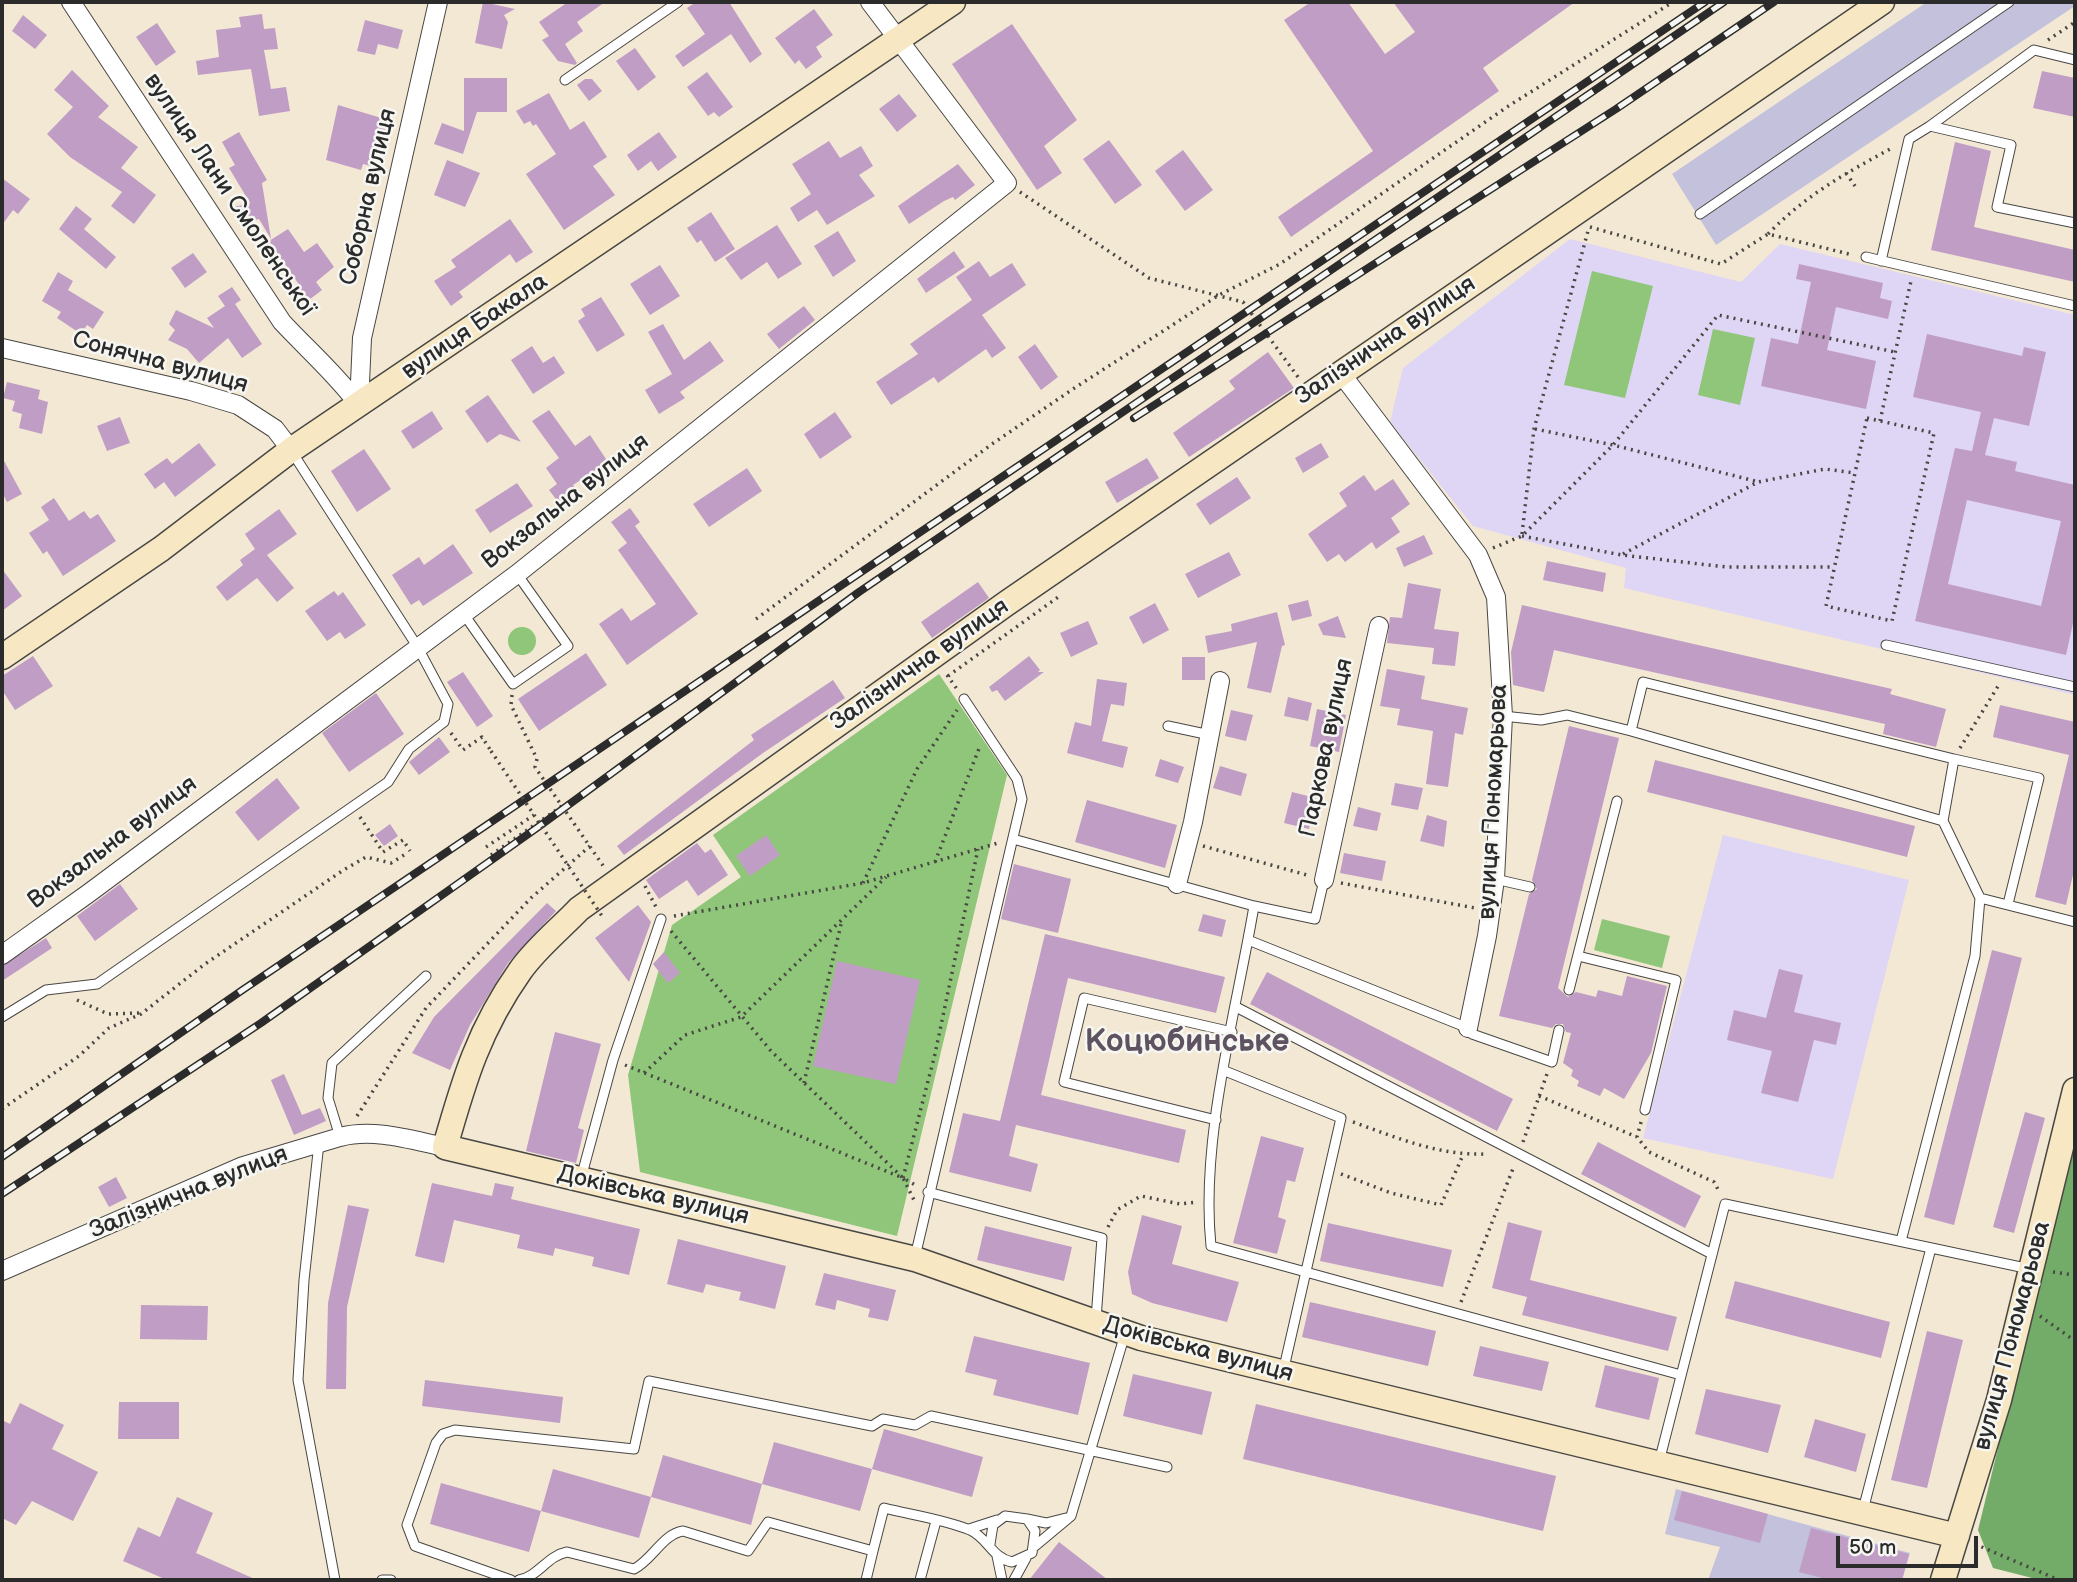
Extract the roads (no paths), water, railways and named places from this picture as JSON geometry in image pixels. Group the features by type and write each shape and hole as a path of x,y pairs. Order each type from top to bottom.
{"street":[{"name":"вулиця Лани Смоленської","path":"71,2 282,322 336,374 359,405"},
{"name":"Соборна вулиця","path":"359,405 362,338 438,2"},
{"path":"870,2 898,40"},
{"name":"вулиця Бакала","path":"2,657 161,549 291,450 953,2"},
{"name":"Залізнична вулиця","path":"2,1270 243,1166 344,1136 380,1135 445,1147 465,1071 491,1015 522,969 579,909 1007,603 1882,2"},
{"name":"Вокзальна вулиця","path":"2,955 89,893 416,646 517,574 1007,183 898,40"},
{"name":"Сонячна вулиця","path":"2,348 191,391 238,405 275,429 291,450"},
{"name":"вулиця Пономарьова","path":"1340,372 1478,555 1496,597 1503,716 1495,879 1468,1028"},
{"name":"Паркова вулиця","path":"1324,880 1379,626"},
{"path":"1177,884 1220,681"},
{"name":"вулиця Пономарьова","path":"1943,1580 1999,1400 2075,1090"},
{"name":"Доківська вулиця","path":"445,1147 915,1259 1125,1333 1282,1374 1957,1536"}],"lane":[{"path":"565,80 678,2"},
{"path":"1700,214 2009,2"},
{"path":"1881,261 1909,139 2034,50 2075,60"},
{"path":"1930,126 2011,145 1997,207 2075,223"},
{"path":"1866,257 2075,306"},
{"path":"2,1017 46,990 97,984 388,782 409,749 444,722 448,705 416,646 291,450"},
{"path":"463,612 513,684 568,646 517,574"},
{"path":"1886,645 2075,687"},
{"path":"1631,731 1643,682 2039,778 2008,904"},
{"path":"915,1259 928,1192 1022,799 1017,779 964,699"},
{"path":"1503,716 1541,720 1567,715 1943,821"},
{"path":"1168,726 1210,735"},
{"path":"1901,1241 1975,956 1980,898 1943,821 1954,759"},
{"path":"1569,990 1617,801"},
{"path":"1013,839 1254,906 1315,919 1324,880"},
{"path":"1495,879 1530,887"},
{"path":"1580,897 1592,900"},
{"path":"1980,898 2075,922"},
{"path":"1254,906 1216,1119 1207,1201 1211,1246 1681,1375"},
{"path":"580,1179 613,1060 661,919"},
{"path":"1248,940 1468,1028 1472,1034 1552,1062 1559,1030"},
{"path":"1578,956 1676,980 1645,1110"},
{"path":"344,1136 328,1098 332,1063 426,976"},
{"path":"1216,1119 1064,1082 1084,998 1232,1032"},
{"path":"1236,1007 1712,1254"},
{"path":"1225,1071 1341,1118 1282,1374"},
{"path":"319,1143 304,1280 298,1380 335,1580"},
{"path":"928,1192 1102,1238 1096,1323"},
{"path":"1658,1464 1725,1204 2032,1269"},
{"path":"1863,1512 1931,1248"},
{"path":"1014,1580 1035,1546 1071,1516 1125,1333"},
{"path":"511,1580 415,1546 410,1539 407,1525 436,1443 443,1434 455,1430 634,1449 649,1381 872,1426 883,1419 915,1424 931,1416 1167,1467"},
{"path":"866,1580 884,1508 969,1529 990,1544 997,1556 1002,1580"},
{"path":"969,1529 1013,1515 1046,1523 1071,1516"},
{"path":"1027,1519 1035,1531 1035,1546"},
{"path":"990,1544 990,1532 998,1520"},
{"path":"920,1580 936,1521"},
{"path":"519,1580 530,1578 557,1554 567,1552 634,1569 646,1563 673,1532 683,1531 748,1551 768,1522 873,1552"},
{"path":"997,1556 1012,1562 1026,1558"},
{"path":"382,1580 391,1580"}],"railway":[{"path":"2,1157 241,991 1705,2"},
{"path":"2,1194 261,1023 541,825 859,592 1724,2"},
{"path":"1134,418 1616,109 1774,2"}],"district":[{"name":"Коцюбинське","path":"1187,1043"}]}
